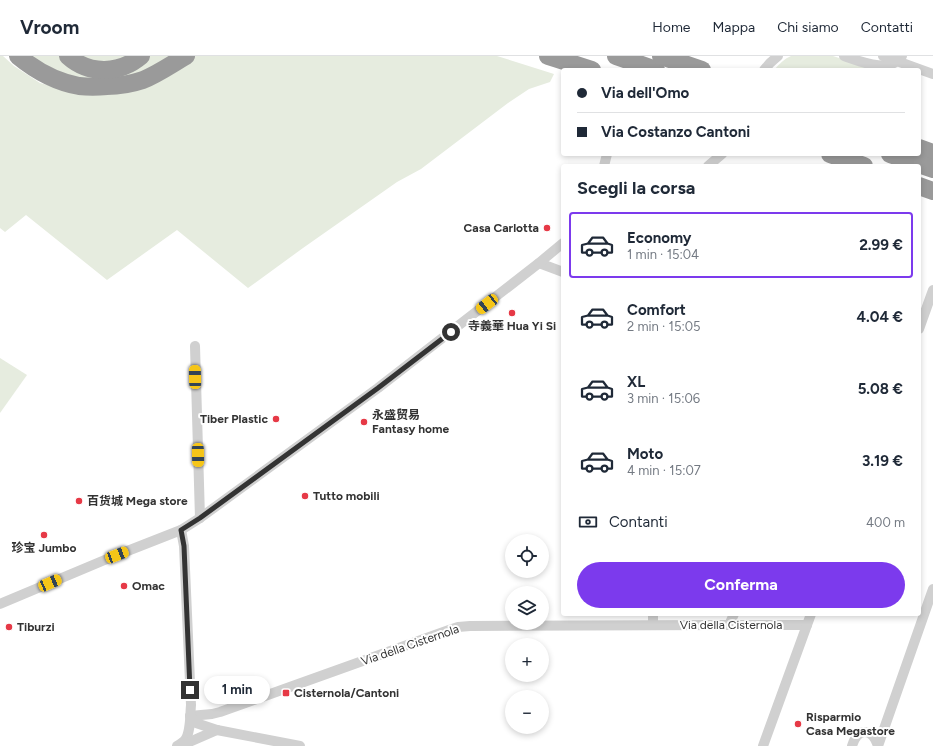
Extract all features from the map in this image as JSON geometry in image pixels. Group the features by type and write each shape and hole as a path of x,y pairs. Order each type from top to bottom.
{"highway":[{"path":"18,56 56,79 74,85 91,87 116,86 137,81 156,73 186,56"},
{"path":"68,56 85,66 93,69 105,70 126,66 141,56"},
{"path":"548,56 586,68"},
{"path":"616,56 650,68"},
{"path":"661,56 696,68"},
{"path":"921,149 933,153"},
{"path":"836,156 858,164"},
{"path":"895,156 917,164"},
{"path":"921,166 933,170"},
{"path":"921,187 933,191"}],"street":[{"path":"766,68 778,56"},
{"path":"844,56 881,66 897,61"},
{"path":"883,56 916,68"},
{"path":"921,70 933,74"},
{"path":"710,164 720,156"},
{"path":"0,604 181,530 200,518 378,388 539,264 561,245"},
{"path":"539,264 561,271"},
{"path":"921,323 933,290"},
{"path":"194,346 200,518"},
{"path":"179,746 187,735 191,704 184,546 181,530"},
{"path":"878,746 933,589"},
{"path":"653,616 653,625"},
{"path":"730,625 733,616"},
{"path":"763,746 810,616"},
{"name":"Via della Cisternola","path":"190,716 217,714 458,627 807,625"},
{"path":"217,714 217,730"},
{"path":"190,716 196,723 217,730 300,746"},
{"path":"179,746 217,730"},
{"path":"852,746 857,735 866,732 873,736 878,746"}],"shaded area":[{"path":"0,56 3,56 14,66 40,83 80,94 195,56 497,56 554,74 550,82 529,89 508,103 421,169 397,182 248,288 177,230 107,280 26,215 5,232 0,228"},
{"path":"27,56 60,56 78,69 148,56 179,56 149,73 80,82"},
{"path":"78,56 130,56 107,65"},
{"path":"791,56 833,56 870,68 776,68"},
{"path":"0,358 27,375 0,413"}],"place":[{"name":"Casa Carlotta","path":"547,228"},
{"name":"寺義華 Hua Yi Si","path":"512,313"},
{"name":"Tiber Plastic","path":"276,419"},
{"name":"永盛贸易 Fantasy home","path":"364,422"},
{"name":"Tutto mobili","path":"305,496"},
{"name":"百货城 Mega store","path":"79,501"},
{"name":"珍宝 Jumbo","path":"44,535"},
{"name":"Omac","path":"124,586"},
{"name":"Tiburzi","path":"9,627"},
{"name":"Cisternola/Cantoni","path":"286,693"},
{"name":"Risparmio Casa Megastore","path":"798,724"}],"route":[{"path":"190,690 184,546 181,530 200,518 378,388 451,332"}]}
